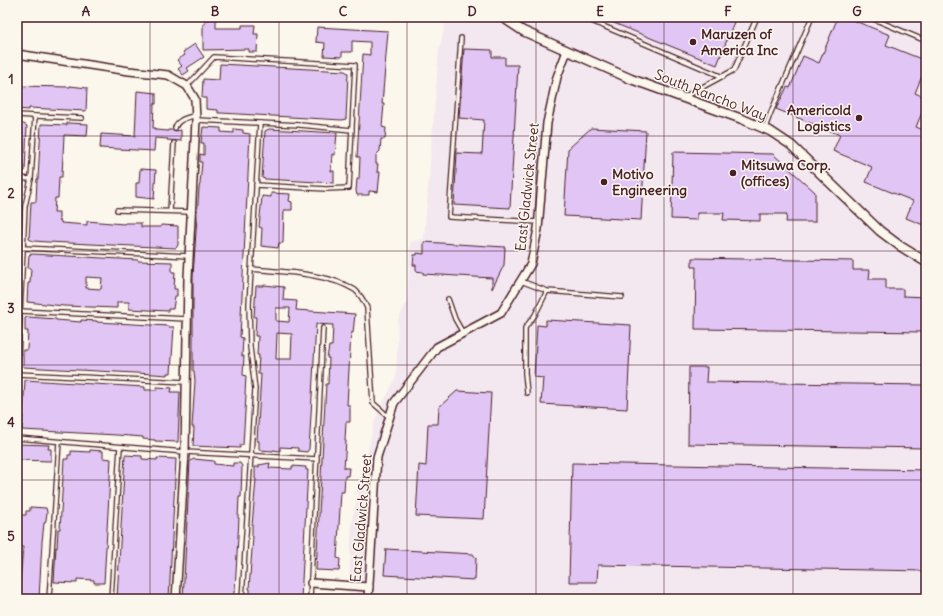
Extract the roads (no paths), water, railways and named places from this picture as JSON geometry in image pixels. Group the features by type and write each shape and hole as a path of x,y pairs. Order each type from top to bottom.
{"street":[{"name":"South Rancho Way","path":"506,18 523,31 631,79 742,119 765,129 791,145 880,231 900,246 926,262"},
{"name":"East Gladwick Street","path":"368,599 377,457 394,402 438,347 501,313 531,264 538,222 547,122 557,76 567,51"},
{"path":"17,54 129,71 168,75 187,86 195,98 196,117 187,319 185,452 176,599"},
{"path":"311,583 369,587"}],"lane":[{"path":"582,17 723,76"},
{"path":"683,97 734,70 757,17"},
{"path":"765,129 812,17"},
{"path":"869,17 926,41"},
{"path":"461,38 449,217 538,222"},
{"path":"187,86 214,57 355,65 349,188 326,189 256,185"},
{"path":"17,115 82,118"},
{"path":"17,382 25,206 31,179 35,116"},
{"path":"175,128 176,124 182,120 196,117 352,130"},
{"path":"242,599 255,389 250,340 249,304 260,123"},
{"path":"170,211 174,143"},
{"path":"17,178 31,179"},
{"path":"117,210 191,212"},
{"path":"23,248 189,256"},
{"path":"251,268 329,278 355,290 363,299 367,308 373,403 390,417"},
{"path":"521,281 547,291 622,297"},
{"path":"528,393 525,373 525,328 535,315 547,291"},
{"path":"448,299 455,319 463,333"},
{"path":"20,311 187,319"},
{"path":"310,599 323,328"},
{"path":"17,374 186,382"},
{"path":"17,438 185,452 317,459"},
{"path":"49,599 59,442"},
{"path":"111,599 120,447"}],"place":[{"name":"Maruzen of America Inc","path":"693,42"},
{"name":"Americold Logistics","path":"859,118"},
{"name":"Mitsuwa Corp. (offices)","path":"733,173"},
{"name":"Motivo Engineering","path":"604,182"}]}
